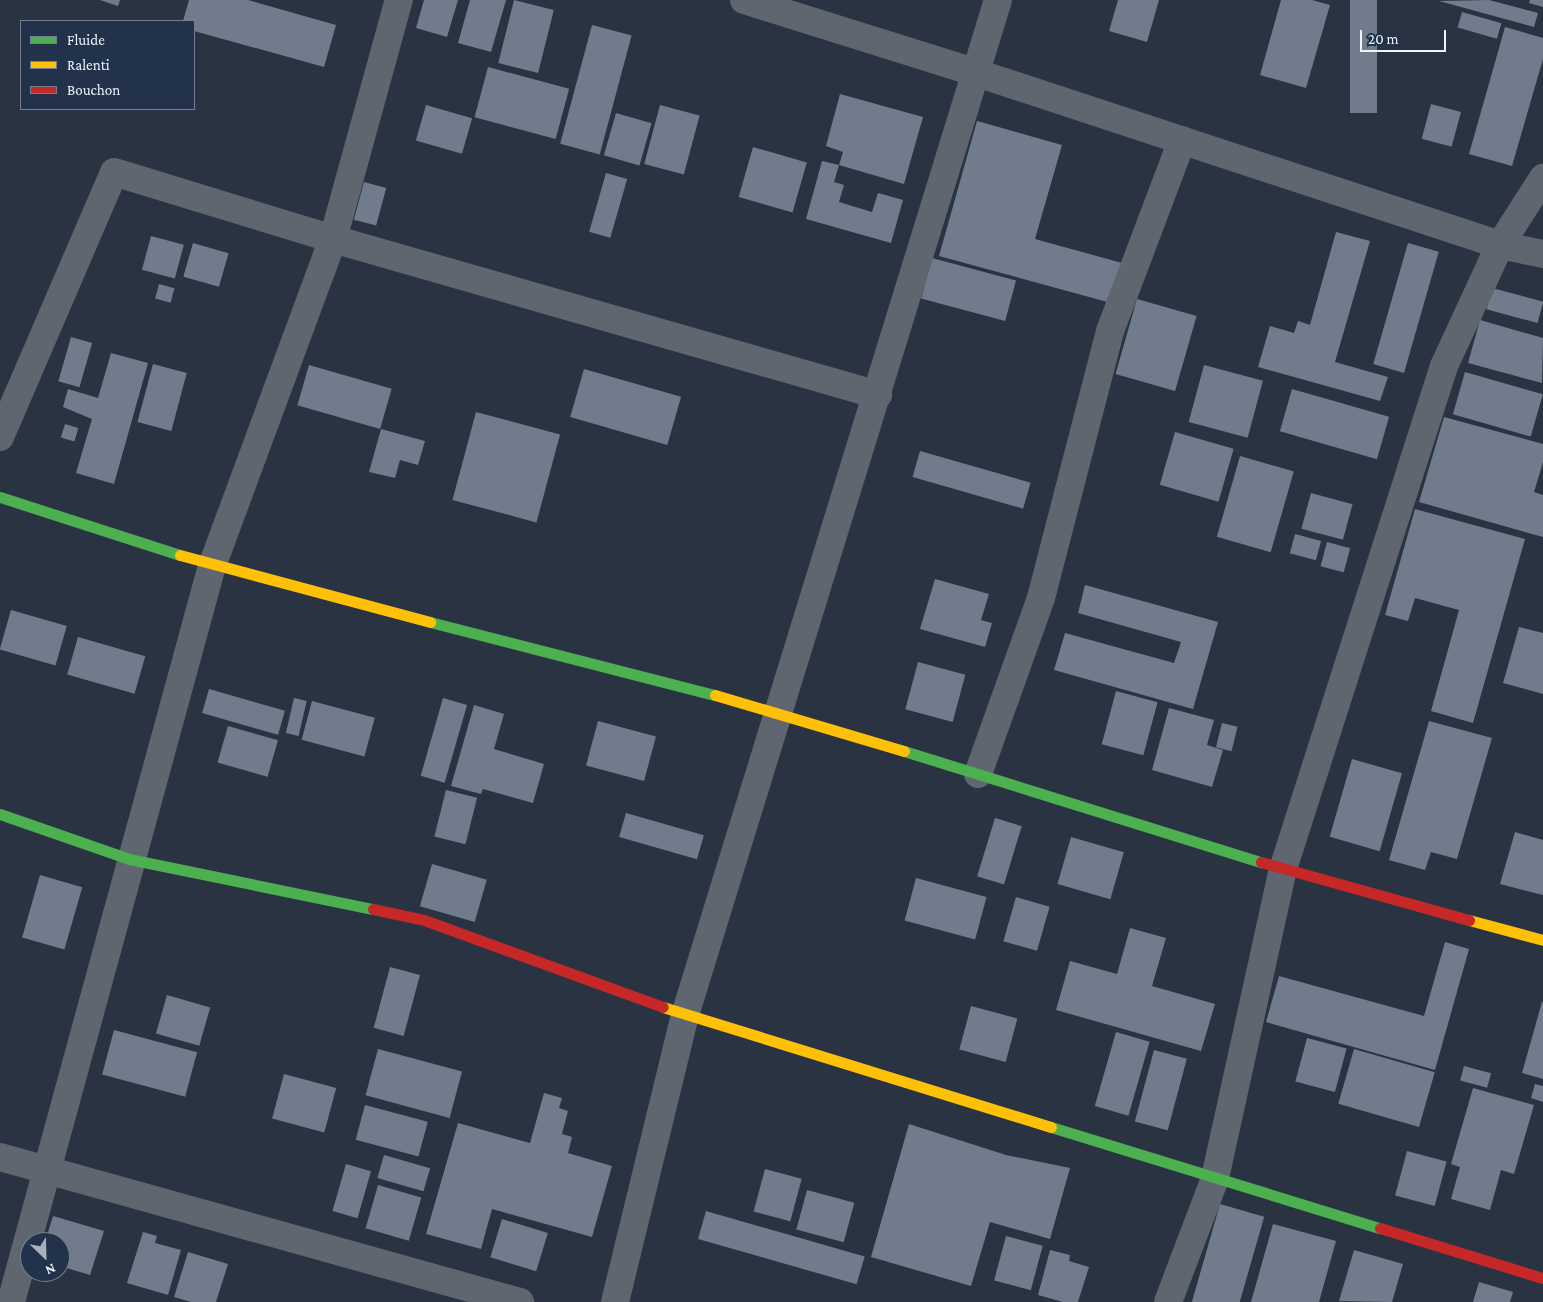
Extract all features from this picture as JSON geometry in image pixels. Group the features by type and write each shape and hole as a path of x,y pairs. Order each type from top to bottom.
{"street":[{"path":"11,1302 129,859 212,566 333,239 399,0"},
{"path":"744,0 977,73 1500,245 1543,254"},
{"path":"615,1302 685,1015 878,395 998,0"},
{"path":"978,774 1041,598 1110,331 1182,140"},
{"path":"0,437 114,172 333,239 878,395"},
{"path":"1168,1302 1215,1178 1283,869 1444,366 1500,245 1543,178"},
{"path":"0,497 212,566 780,712 1283,869 1543,940"},
{"path":"0,814 129,859 424,920 685,1015 1543,1278"},
{"path":"0,1156 520,1302"}],"building":[{"path":"100,0 120,0 118,6"},
{"path":"189,0 248,0 336,25 324,67 195,31 195,20 183,20"},
{"path":"424,0 458,0 447,37 416,28"},
{"path":"470,0 506,0 491,52 458,43"},
{"path":"514,0 554,10 538,73 498,63"},
{"path":"1118,0 1159,0 1147,42 1109,31"},
{"path":"1281,0 1312,0 1330,5 1306,88 1260,75"},
{"path":"1350,0 1377,0 1377,113 1350,113"},
{"path":"1489,0 1538,13 1534,27 1439,1"},
{"path":"1530,0 1543,0 1543,7 1529,3"},
{"path":"1462,12 1501,23 1497,39 1458,27"},
{"path":"592,25 632,36 600,154 560,144"},
{"path":"1505,27 1543,38 1543,59 1512,166 1469,154"},
{"path":"488,67 569,89 556,139 475,117"},
{"path":"840,94 923,117 904,184 839,165 843,152 826,146"},
{"path":"1431,104 1461,112 1452,147 1422,139"},
{"path":"426,105 472,118 462,154 416,141"},
{"path":"660,105 700,116 684,175 644,164"},
{"path":"616,113 652,123 639,165 604,155"},
{"path":"977,121 1062,145 1035,239 1122,263 1111,303 939,256"},
{"path":"753,147 807,162 792,212 739,197"},
{"path":"822,161 839,165 834,182 844,185 839,202 872,212 878,193 903,200 891,243 806,219"},
{"path":"606,173 627,179 610,238 589,232"},
{"path":"364,182 386,188 376,226 354,220"},
{"path":"1336,232 1370,241 1335,362 1388,377 1380,401 1258,367 1270,326 1294,333 1298,321 1310,325"},
{"path":"151,236 184,245 175,279 142,270"},
{"path":"193,243 229,253 219,287 183,277"},
{"path":"1408,243 1439,252 1404,373 1373,364"},
{"path":"932,258 1016,281 1005,321 921,299"},
{"path":"159,284 174,288 171,303 155,298"},
{"path":"1492,288 1543,302 1538,323 1486,309"},
{"path":"1137,299 1197,316 1175,391 1116,374"},
{"path":"1480,320 1543,338 1542,383 1468,363"},
{"path":"71,337 92,343 79,387 58,381"},
{"path":"111,353 148,363 114,484 76,473 92,419 63,407 68,389 98,398"},
{"path":"153,364 187,373 171,431 137,422"},
{"path":"309,365 392,389 380,429 297,405"},
{"path":"1204,365 1263,381 1248,438 1189,422"},
{"path":"584,369 681,397 667,445 570,417"},
{"path":"1465,372 1543,394 1531,437 1453,414"},
{"path":"1292,389 1389,417 1377,459 1280,431"},
{"path":"476,412 560,435 536,522 452,500"},
{"path":"1444,417 1543,444 1543,462 1534,492 1543,495 1543,537 1419,502"},
{"path":"65,424 78,428 74,441 61,437"},
{"path":"381,429 425,441 418,465 400,460 395,478 369,472"},
{"path":"1175,432 1234,449 1218,502 1160,485"},
{"path":"920,451 1031,483 1023,509 913,477"},
{"path":"1240,456 1294,471 1271,552 1217,537"},
{"path":"1311,493 1353,504 1343,540 1301,529"},
{"path":"1415,509 1525,539 1473,723 1431,711 1459,610 1415,598 1408,621 1385,615"},
{"path":"1295,534 1321,541 1316,560 1290,553"},
{"path":"1327,542 1350,548 1344,572 1321,566"},
{"path":"935,579 989,594 981,620 992,623 985,647 920,629"},
{"path":"1085,585 1218,622 1193,709 1054,670 1065,633 1174,663 1181,642 1078,613"},
{"path":"11,610 67,626 55,665 0,649"},
{"path":"1519,627 1543,633 1543,694 1503,683"},
{"path":"78,637 145,656 135,694 67,674"},
{"path":"918,662 965,675 953,722 905,709"},
{"path":"209,689 285,711 278,735 202,713"},
{"path":"1116,691 1158,702 1143,755 1102,744"},
{"path":"294,698 307,701 299,736 286,733"},
{"path":"443,698 467,705 445,783 421,776"},
{"path":"312,701 375,718 364,756 302,740"},
{"path":"474,705 504,714 494,749 544,764 533,803 483,789 481,794 451,786"},
{"path":"1169,708 1214,720 1207,745 1223,750 1212,787 1152,770"},
{"path":"598,721 656,737 644,781 586,765"},
{"path":"1429,721 1492,738 1457,859 1431,852 1425,870 1389,860"},
{"path":"1222,723 1238,727 1231,751 1216,747"},
{"path":"228,726 278,740 268,777 218,763"},
{"path":"1352,759 1402,773 1380,851 1330,837"},
{"path":"446,790 477,798 465,844 434,837"},
{"path":"626,813 704,835 697,859 619,837"},
{"path":"995,818 1022,826 1004,885 977,876"},
{"path":"1515,832 1543,840 1543,895 1500,884"},
{"path":"1071,837 1124,852 1110,899 1057,884"},
{"path":"432,864 487,880 475,922 420,906"},
{"path":"40,875 82,887 64,950 22,937"},
{"path":"916,878 987,897 975,939 905,921"},
{"path":"1016,897 1050,907 1037,951 1003,941"},
{"path":"1130,928 1166,938 1152,986 1215,1004 1201,1051 1056,1010 1070,961 1117,974"},
{"path":"1445,942 1469,949 1435,1070 1266,1022 1279,976 1424,1016"},
{"path":"390,967 420,975 404,1036 374,1028"},
{"path":"167,995 210,1007 199,1046 156,1033"},
{"path":"1543,1002 1543,1079 1522,1073"},
{"path":"971,1006 1017,1018 1006,1062 959,1049"},
{"path":"114,1030 197,1052 185,1097 102,1074"},
{"path":"1116,1032 1150,1042 1128,1116 1095,1106"},
{"path":"1307,1038 1347,1049 1335,1092 1295,1081"},
{"path":"378,1049 462,1072 450,1118 366,1095"},
{"path":"1354,1049 1435,1072 1419,1127 1338,1104"},
{"path":"1154,1050 1187,1059 1168,1130 1135,1121"},
{"path":"1464,1066 1491,1073 1487,1088 1460,1080"},
{"path":"284,1074 336,1088 324,1132 272,1118"},
{"path":"1535,1084 1543,1086 1543,1102 1531,1098"},
{"path":"1473,1088 1534,1105 1514,1174 1501,1170 1490,1210 1451,1199 1460,1167 1451,1164"},
{"path":"544,1093 562,1098 559,1108 568,1111 562,1134 572,1137 568,1153 612,1166 592,1237 492,1209 481,1249 426,1234 458,1123 530,1143"},
{"path":"365,1105 428,1122 418,1157 356,1140"},
{"path":"909,1124 1006,1155 1070,1168 1050,1239 990,1222 971,1286 871,1257"},
{"path":"1407,1151 1447,1162 1435,1206 1395,1195"},
{"path":"384,1155 430,1168 424,1191 377,1178"},
{"path":"346,1164 371,1171 357,1218 332,1211"},
{"path":"765,1169 802,1179 790,1221 754,1212"},
{"path":"378,1185 421,1197 409,1241 366,1228"},
{"path":"807,1190 854,1203 844,1242 796,1230"},
{"path":"1220,1204 1264,1217 1240,1302 1192,1302"},
{"path":"706,1211 865,1256 857,1284 698,1239"},
{"path":"53,1216 104,1231 90,1275 70,1269 70,1232 48,1232"},
{"path":"502,1219 548,1233 536,1271 490,1257"},
{"path":"1273,1224 1336,1241 1319,1302 1251,1302"},
{"path":"143,1232 157,1236 155,1243 181,1250 168,1295 127,1283"},
{"path":"1006,1236 1043,1246 1031,1290 994,1280"},
{"path":"1050,1250 1070,1255 1069,1261 1089,1267 1078,1302 1063,1302 1038,1295"},
{"path":"1354,1250 1403,1264 1392,1302 1339,1301"},
{"path":"188,1252 228,1264 216,1302 191,1302 174,1297"},
{"path":"1479,1282 1513,1292 1510,1302 1473,1302"}],"traffic: fast":[{"path":"0,497 180,555"},
{"path":"430,622 715,695"},
{"path":"904,751 1261,862"},
{"path":"0,814 129,859 373,909"},
{"path":"1051,1127 1380,1228"}],"traffic: slow":[{"path":"180,555 430,622"},
{"path":"715,695 904,751"},
{"path":"1469,920 1543,940"},
{"path":"663,1007 1051,1127"}],"traffic: jam":[{"path":"1261,862 1469,920"},
{"path":"373,909 424,920 663,1007"},
{"path":"1380,1228 1543,1278"}]}
